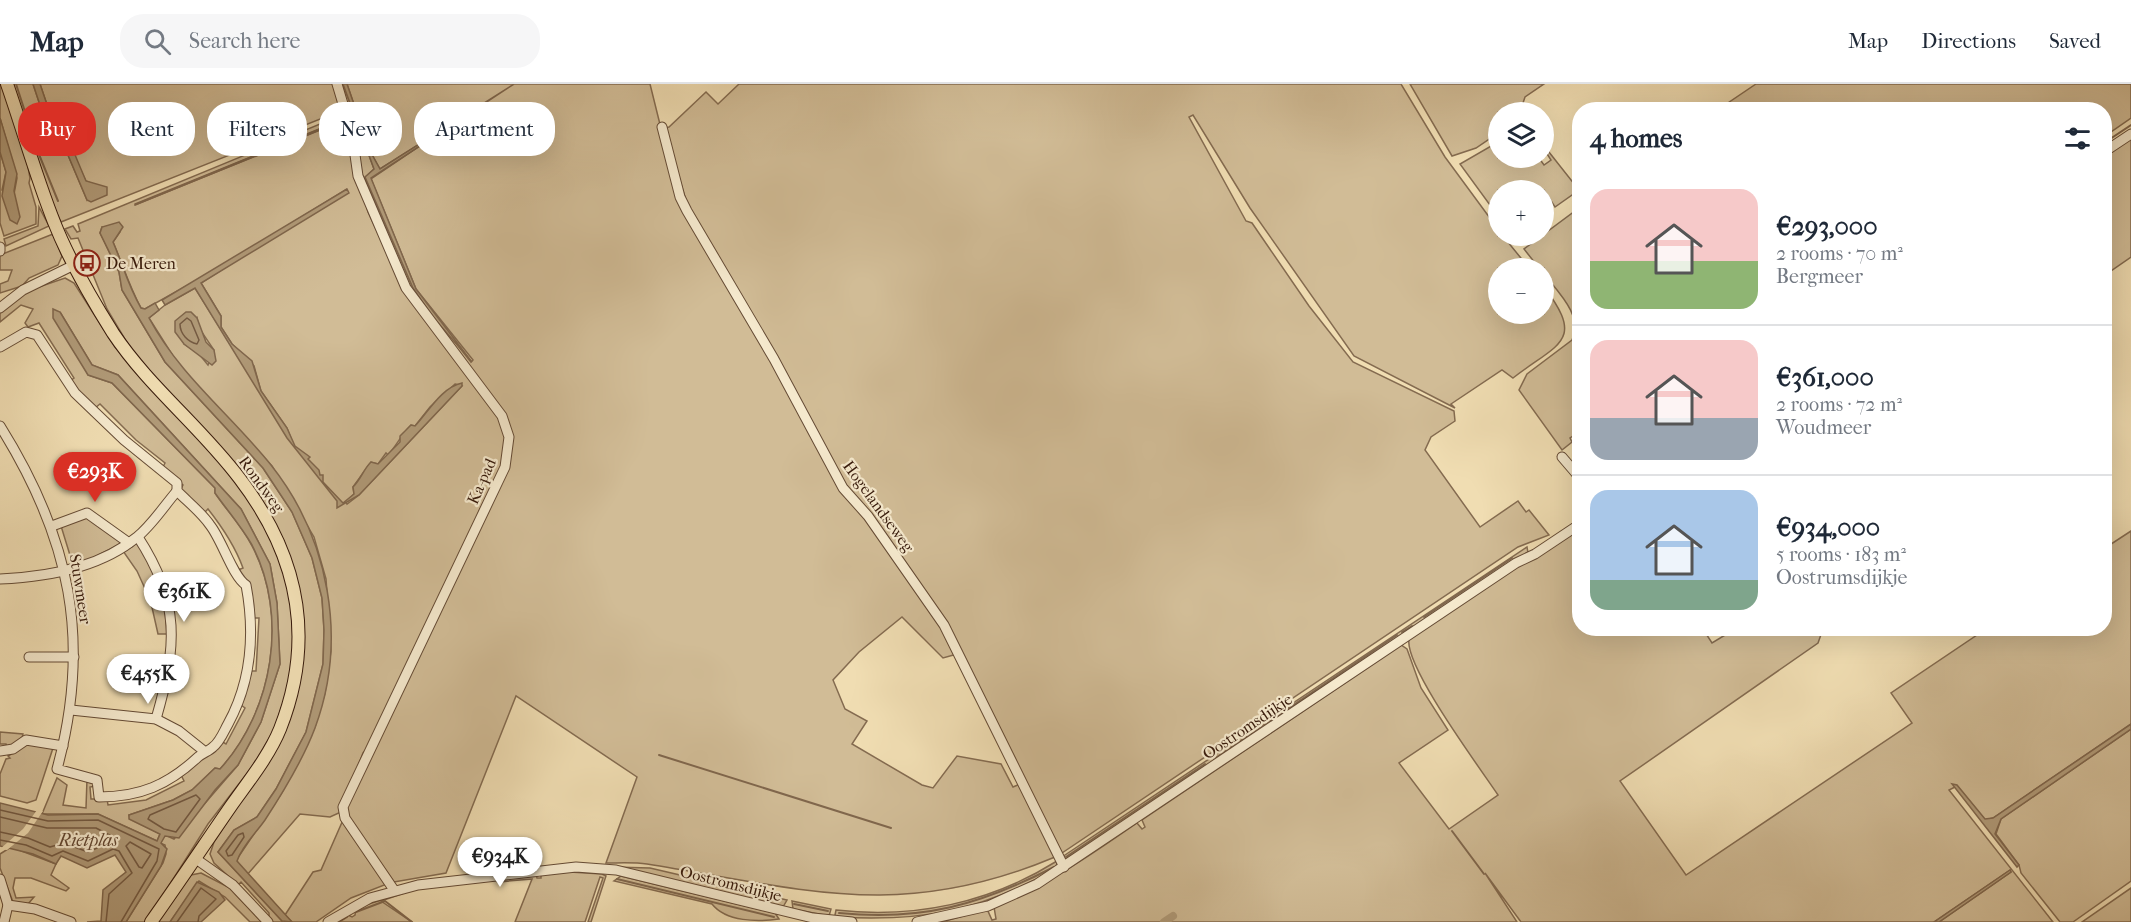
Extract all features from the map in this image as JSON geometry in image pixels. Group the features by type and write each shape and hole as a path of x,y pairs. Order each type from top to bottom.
{"main road":[{"name":"Rondweg","path":"7,84 54,222 74,265 114,333 149,380 246,487 271,524 282,546 294,584 299,646 293,684 279,731 257,769 151,922"}],"street":[{"name":"Ka-pad","path":"337,84 352,134 358,176 406,288 499,411 509,437 505,467 343,807 345,818 394,890"},
{"name":"Hogelandseweg","path":"662,127 680,197 687,211 760,335 843,488 868,516 944,625 1064,867"},
{"path":"2112,147 2131,134"},
{"path":"0,308 23,290 74,265"},
{"path":"0,295 23,290"},
{"path":"0,347 26,332 37,335 75,393 124,440 177,483 177,491 138,537 129,543 95,561 65,571 0,579"},
{"name":"Stuwmeer","path":"0,426 38,492 52,526 65,571 72,612 74,657 71,710 57,769 97,780 99,796 123,796 162,785 178,776 204,752"},
{"path":"1562,457 1572,469"},
{"path":"71,710 156,719 179,731 204,752 214,747 223,734 242,694 251,650 250,606 246,585 238,581 219,538 200,513 177,491"},
{"path":"52,526 87,513 129,543"},
{"name":"Oostromsdijkje","path":"917,922 988,906 1037,884 1516,563 1535,554 1572,529"},
{"path":"138,537 165,585 172,634 171,657 156,719"},
{"path":"29,657 74,657"},
{"path":"0,751 13,749 26,740 63,746"},
{"path":"196,859 233,885 268,922"},
{"name":"Oostromsdijkje","path":"328,922 370,898 394,890 439,881 553,869 605,869 813,918 852,922"},
{"path":"0,879 8,905 4,922"},
{"path":"8,905 34,909 71,922"}],"shaded area":[{"path":"0,84 2,84 18,130 18,156 26,156 29,183 36,207 36,224 4,236 0,223 0,152 6,172 2,190 14,194 17,178 0,118"},
{"path":"11,84 33,84 39,102 18,102 18,105"},
{"path":"40,84 334,84 339,102 319,102 319,120 307,124 307,102 207,102 207,156 227,156 61,222 49,197 35,156 68,156 87,200 95,185 86,181 74,156 96,156 96,102 46,102"},
{"path":"338,84 343,84 350,102 342,102"},
{"path":"347,84 650,84 678,197 860,509 930,605 957,654 943,658 902,617 859,652 833,680 845,709 867,721 852,744 922,785 933,788 957,756 1001,764 1013,787 1020,784 1055,857 1000,877 948,889 900,894 852,894 804,890 647,864 606,863 637,777 516,696 446,873 394,882 348,818 346,808 507,467 510,431 413,297 359,175 355,156 369,156 374,169 365,178 413,288 471,362 473,360 416,289 371,179 414,150 414,156 555,156 555,102 414,102 414,148 402,155 402,102 353,102"},
{"path":"739,84 1401,84 1445,157 1488,215 1488,246 1511,246 1521,258 1488,258 1488,324 1554,324 1554,301 1563,320 1565,331 1554,348 1513,378 1502,370 1451,404 1455,408 1354,356 1250,208 1193,115 1189,117 1246,221 1252,223 1309,306 1353,362 1454,411 1455,421 1431,437 1425,450 1480,527 1518,501 1526,512 1529,510 1549,535 1518,547 1059,855 946,624 851,496 689,210 664,128 669,127 706,92 718,104"},
{"path":"1410,84 1544,84 1525,97 1523,102 1488,102 1488,140 1476,148 1452,156"},
{"path":"1756,84 2131,84 2131,118 2112,131 2112,102 1729,102"},
{"path":"319,124 319,129 307,134 307,129"},
{"path":"319,130 319,156 353,156 368,212 403,287 500,417 507,448 496,480 479,511 476,524 370,745 363,753 341,812 330,817 300,814 247,875 237,865 237,859 281,794 315,727 325,693 331,651 326,579 314,537 272,466 180,367 149,318 165,305 195,288 294,446 287,428 261,391 254,366 232,344 221,327 221,316 201,283 347,189 210,273 145,309 141,308 137,300 113,242 120,232 102,227 100,233 119,272 122,290 165,362 263,468 292,512 312,558 322,598 323,664 306,732 276,789 257,817 234,830 218,852 283,922 273,922 269,913 241,882 238,885 214,863 210,854 214,842 265,764 296,691 297,581 284,541 260,497 132,351 107,309 78,238 71,239 65,229 73,226 77,232 80,231 78,224 243,156 254,156 135,205 255,156 307,156 307,135","holes":["197,318 199,328 214,350 208,365 199,354 184,344","455,384 462,386 359,495 347,504 346,502 354,494 353,487 371,462 378,464 386,453 388,455 411,425 415,426 430,407"]},
{"path":"2131,138 2131,257 2112,270 2112,150"},
{"path":"1488,148 1488,168 1554,168 1554,158 1572,181 1572,195 1555,207 1554,180 1488,180 1488,202 1460,164"},
{"path":"373,156 401,156 380,169"},
{"path":"39,207 49,226 6,246 4,239 38,226"},
{"path":"1572,213 1572,313 1554,286 1554,258 1531,258 1524,249 1528,246 1554,246 1554,227"},
{"path":"53,234 62,256 58,265 29,278 22,286 0,293 0,284 8,281 12,270 0,270 0,255"},
{"path":"65,278 74,283 115,347 228,472 264,519 291,591 295,646 287,691 274,730 252,767 208,824 146,922 126,922 163,863 166,854 165,845 160,843 165,835 174,839 238,765 261,722 280,664 277,603 270,564 241,509 118,375 92,365 60,312 88,375 112,383 215,488 215,493 252,546 263,573 270,602 272,632 270,662 263,691 253,720 238,746 220,769 215,768 192,790 173,800 129,815 130,819 160,834 157,841 98,814 42,814 57,778 67,785 63,805 86,808 87,779 95,786 90,787 91,799 107,799 108,805 146,800 184,781 181,775 221,741 226,744 245,708 241,705 251,671 256,671 259,618 254,618 238,570 243,568 224,530 208,509 204,513 181,489 183,485 162,469 165,463 136,440 100,404 95,408 70,381 74,378 39,323 28,327 25,323 33,309 21,305 0,322 0,310 30,290"},
{"path":"1572,340 1572,437 1570,438 1572,442 1562,450 1519,390 1527,374"},
{"path":"87,516 122,543 83,563 82,559 79,559 80,564 73,565 61,526"},
{"path":"2131,531 2131,724 1993,818 1985,820 1957,786 1949,790 2053,922 1939,922 2011,872 2010,870 1934,922 1521,922 1485,873 1517,922 942,922 987,909 992,920 996,919 994,907 1050,880 1137,823 1142,829 1145,827 1142,820 1401,645 1407,649 1421,688 1448,730 1399,763 1449,829 1498,795 1430,693 1418,671 1409,639 1519,565 1572,533 1572,636 1708,636 1712,643 1724,636 1820,636 1818,643 1620,781 1686,875 1912,723 1891,693 1976,636 2112,636 2112,543"},
{"path":"134,543 138,543 146,552 160,590 147,593 137,571 123,551"},
{"path":"1527,547 1528,553 1065,860 1062,857"},
{"path":"164,600 167,634 158,634 151,603"},
{"path":"2131,729 2131,881 2073,922 2060,922 2021,873 2019,865 1996,834 2001,819"},
{"path":"0,732 23,734 19,741 7,748 6,744 0,744"},
{"path":"27,744 53,748 36,800 27,803 0,796 0,774 6,759 10,758 8,756"},
{"path":"343,820 387,884 351,898 316,922 292,922 285,915 313,872 321,870"},
{"path":"11,847 56,864 51,875 69,888 66,891 31,878 15,878 13,888 16,898 34,897 28,904 13,902 0,868 0,854"},
{"path":"1057,861 1056,869 1028,883 1002,895 950,911 897,918 837,917 835,915 836,910 894,912 951,905 1005,888"},
{"path":"613,867 650,868 787,900 783,907"},
{"path":"570,872 606,876 591,922 588,922 603,878 600,877 585,922 515,922 532,879 498,882 500,879 536,874 537,878 541,878 541,874"},
{"path":"201,873 230,888 262,922 250,922 225,897 199,881 170,922 156,922 191,875"},
{"path":"621,876 775,913 779,919 752,920 734,917 718,910 712,904 614,881"},
{"path":"2131,888 2131,922 2082,922"},
{"path":"407,892 381,901 412,922 334,922 346,914 352,917 355,915 356,908"},
{"path":"792,901 831,909 829,916 793,909"}],"water":[{"path":"33,84 40,84 46,102 39,102"},
{"path":"343,84 347,84 353,102 350,102"},
{"path":"0,118 17,174 14,191 20,217 17,224 10,220 2,196 6,172 0,152"},
{"path":"414,147 414,150 371,178 416,289 472,362 433,317 413,288 365,177 374,169 369,156 373,156 380,169"},
{"path":"68,156 75,156 86,181 107,187 107,195 91,202 87,200"},
{"path":"253,156 256,156 135,205"},
{"path":"347,189 349,193 201,283 221,316 221,327 232,344 252,361 261,391 287,428 295,446 310,457 308,459 319,470 320,475 323,475 323,482 343,503 354,494 353,487 371,462 378,464 400,442 400,436 411,425 415,426 448,389 462,383 462,386 359,495 337,508 337,501 287,438 195,288 165,305 162,300"},
{"path":"119,222 123,227 113,242 136,300 141,308 145,309 155,303 159,310 149,318 162,339 191,377 271,465 291,494 307,524 319,557 327,590 331,625 330,660 325,694 315,728 299,764 237,861 292,922 282,921 218,852 234,830 257,817 276,789 306,732 323,664 322,598 312,558 292,512 263,468 165,362 122,290 119,272 100,233 102,227"},
{"name":"Rietplas","path":"53,309 60,312 92,365 118,375 241,509 270,564 277,603 280,664 261,722 238,765 215,790 179,838 165,836 161,843 167,849 161,866 126,922 87,922 101,921 103,890 126,872 115,855 87,868 61,856 56,864 33,854 0,846 0,803 48,815 98,814 157,841 160,834 129,819 129,815 173,800 192,790 215,768 220,769 238,746 253,720 270,662 272,632 270,602 263,573 252,545 215,493 215,488 112,383 88,375 53,318"},
{"path":"186,312 191,312 197,318 206,342 214,350 216,361 212,365 184,344 175,332 175,321"},
{"path":"2131,724 2131,729 2001,819 1995,834 2019,865 2017,867 1952,784 1957,785 1985,819 1993,818"},
{"path":"2010,870 2011,872 1939,922 1934,922"},
{"path":"197,882 219,892 225,900 201,922 170,922"}],"pier":[{"path":"37,810 43,811 28,833 7,850 0,849 23,829"}],"waterway":[{"path":"16,84 38,152 58,201"},
{"path":"2112,138 2131,125"},
{"path":"1424,617 1512,558"},
{"path":"1402,632 1412,626"},
{"path":"1214,759 1397,635"},
{"path":"659,755 891,828"},
{"path":"1066,857 1205,764"},
{"path":"1452,831 1484,874"},
{"path":"839,913 898,915 950,907 1001,891 1054,867"},
{"path":"617,879 774,917"},
{"path":"356,912 385,901 412,922"},
{"path":"794,904 828,911"},
{"path":"1164,922 1173,916"},
{"path":"339,922 347,917"}],"place":[{"name":"De Meren","path":"87,263"}]}
